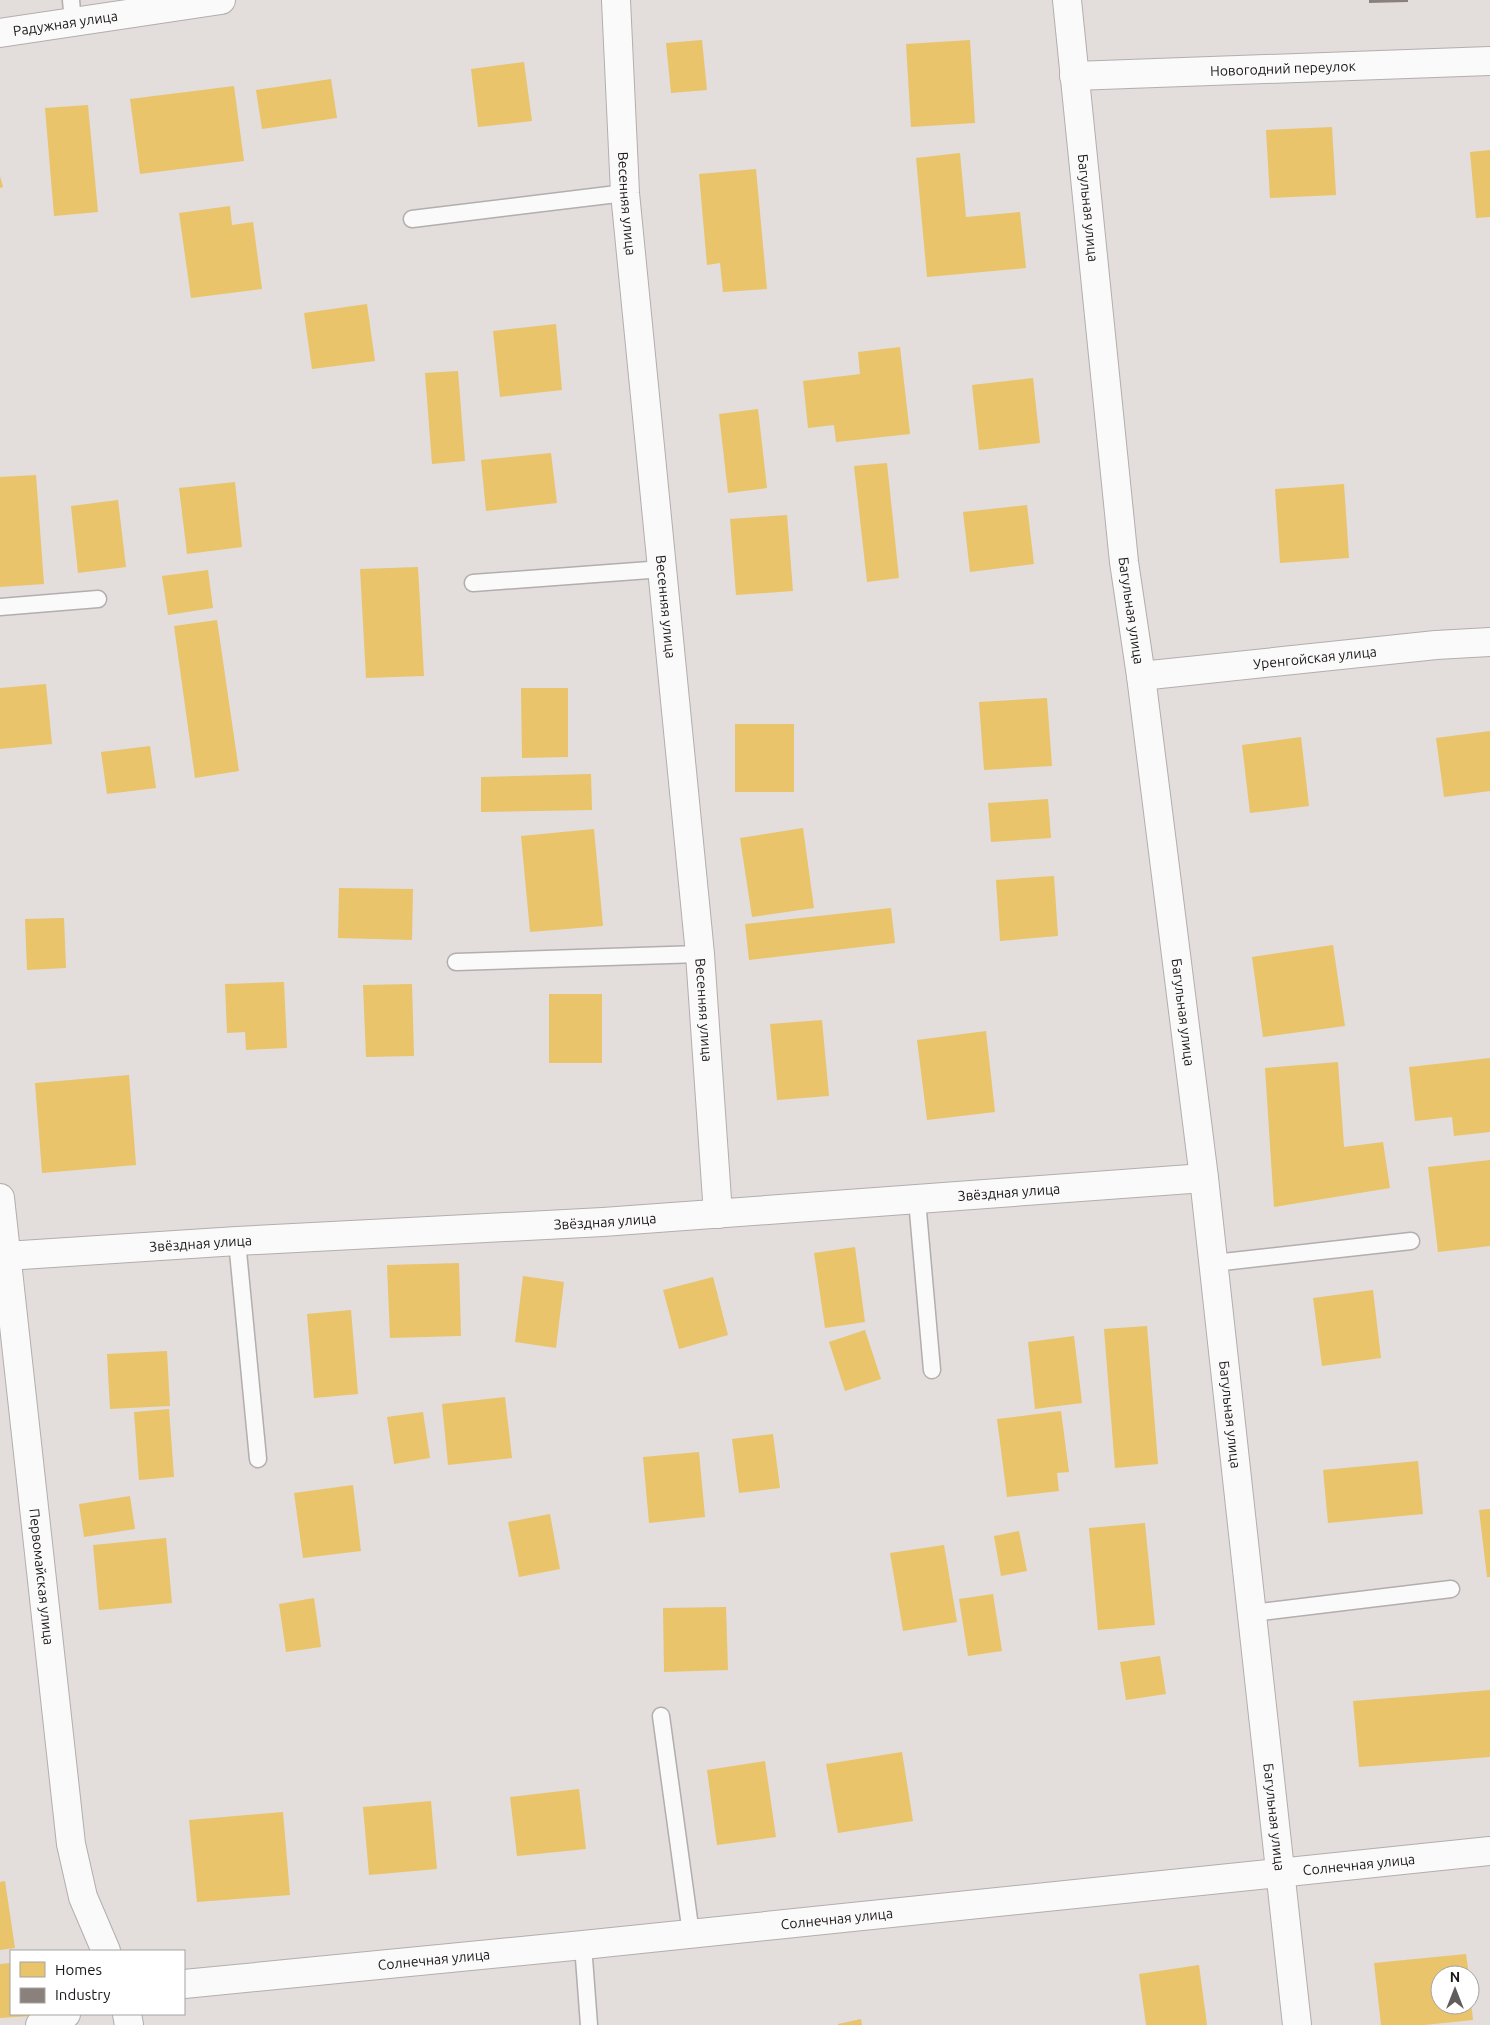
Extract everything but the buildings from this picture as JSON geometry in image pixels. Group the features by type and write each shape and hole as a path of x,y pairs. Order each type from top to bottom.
{"street":[{"name":"Радужная улица","path":"0,33 72,11 221,0"},
{"name":"Весенняя улица","path":"616,0 625,193 700,954 718,1214"},
{"name":"Багульная улица","path":"1067,0 1124,562 1141,676 1204,1178 1297,2025"},
{"name":"Новогодний переулок","path":"1074,76 1490,61"},
{"name":"Уренгойская улица","path":"1141,676 1436,645 1490,642"},
{"name":"Звёздная улица","path":"6,1256 718,1214 1204,1178"},
{"name":"Первомайская улица","path":"0,1198 72,1844 84,1897 106,1950"},
{"name":"Солнечная улица","path":"185,1984 1490,1852"},
{"path":"40,2025 64,2015"}],"lane":[{"path":"412,219 625,193"},
{"path":"473,583 663,569"},
{"path":"0,608 98,599"},
{"path":"456,962 700,954"},
{"path":"917,1200 932,1370"},
{"path":"236,1241 258,1459"},
{"path":"1214,1263 1411,1241"},
{"path":"1252,1613 1451,1589"},
{"path":"661,1716 691,1934"},
{"path":"583,1945 589,2025"}]}
